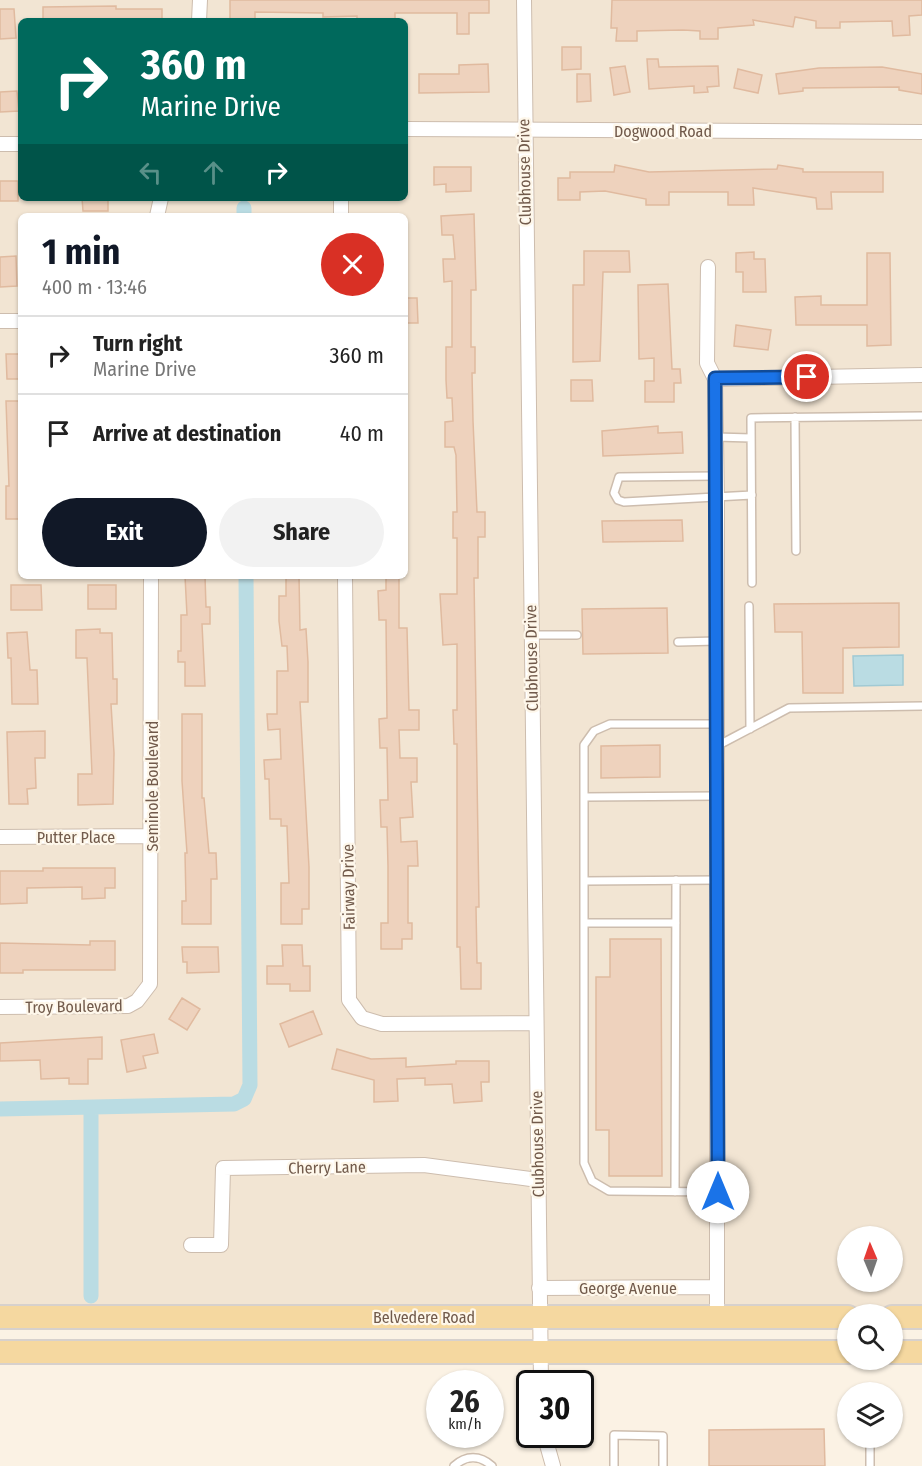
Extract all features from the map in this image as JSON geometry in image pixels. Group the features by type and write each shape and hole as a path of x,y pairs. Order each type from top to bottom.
{"main road":[{"name":"Belvedere Road","path":"0,1317 837,1317"},
{"path":"903,1317 922,1317"},
{"path":"0,1352 837,1352"},
{"path":"903,1352 922,1352"}],"street":[{"path":"199,18 200,0"},
{"name":"Clubhouse Drive","path":"524,0 541,1370"},
{"name":"Dogwood Road","path":"408,129 922,132"},
{"path":"0,144 18,144"},
{"path":"708,267 707,363 715,378 717,476 717,1317"},
{"path":"0,321 18,321"},
{"path":"715,378 922,375"},
{"name":"Seminole Boulevard","path":"145,994 152,973 151,579"},
{"name":"Fairway Drive","path":"345,579 349,1000 362,1018 382,1024 536,1023"},
{"name":"Putter Place","path":"0,837 152,836"},
{"name":"Troy Boulevard","path":"0,1007 128,1006 145,994"},
{"name":"Cherry Lane","path":"191,1245 221,1245 223,1168 424,1165 538,1180"},
{"name":"George Avenue","path":"539,1288 717,1287"},
{"path":"548,1448 554,1466"}],"lane":[{"path":"752,583 751,418 922,416"},
{"path":"795,417 796,550"},
{"path":"716,437 751,438"},
{"path":"717,476 619,477 614,493 618,500 624,502 717,499 752,495"},
{"path":"749,606 750,729"},
{"path":"531,635 577,635"},
{"path":"678,642 717,641"},
{"path":"717,746 789,708 922,706"},
{"path":"717,724 602,726 588,737 584,746 584,1163 586,1173 600,1188 609,1191 718,1192"},
{"path":"585,797 717,796"},
{"path":"675,1192 676,880"},
{"path":"585,881 717,880"},
{"path":"585,923 676,923"},
{"path":"614,1466 614,1436 663,1436 663,1466"},
{"path":"870,1448 870,1466"},
{"path":"454,1466 467,1458 475,1457 492,1466"}],"shaded area":[{"path":"0,0 922,0 922,1317 903,1315 903,1304 837,1304 837,1314 0,1317"}],"water":[{"path":"903,655 903,685 854,686 853,656"}],"building":[{"path":"230,0 489,0 489,13 469,13 469,34 457,34 457,13 395,13 395,18 357,18 357,16 323,17 323,13 255,12 255,18 230,18"},
{"path":"612,0 922,0 922,15 909,16 910,35 893,36 892,21 840,22 840,28 816,28 816,21 795,17 793,27 753,20 754,25 718,28 718,39 700,39 700,31 683,30 637,31 637,41 616,41 617,28 611,28"},
{"path":"116,6 116,9 162,9 162,18 43,18 43,7"},
{"path":"0,9 14,9 16,38 0,39"},
{"path":"562,47 581,47 581,69 562,70"},
{"path":"647,59 658,59 659,67 718,66 719,86 707,87 708,92 694,93 694,86 649,89"},
{"path":"488,64 489,92 419,93 419,74 459,74 459,65"},
{"path":"625,66 630,92 614,95 610,68"},
{"path":"882,67 922,74 922,94 899,90 899,87 803,88 803,91 779,94 776,74 819,68"},
{"path":"738,69 762,75 758,93 734,88"},
{"path":"577,74 590,74 591,101 577,102"},
{"path":"17,91 18,111 0,112 0,92"},
{"path":"615,165 649,172 777,169 778,165 803,169 803,172 883,172 883,192 831,192 832,209 817,209 816,198 753,188 754,205 728,205 728,192 669,192 669,205 646,205 646,199 605,191 580,192 580,200 558,200 558,178 570,178 570,172 614,172"},
{"path":"434,167 471,167 471,191 446,192 446,184 434,185"},
{"path":"0,181 18,181 18,201 0,201"},
{"path":"82,201 108,201 108,211 83,211"},
{"path":"474,214 476,290 471,290 471,347 475,347 475,373 472,373 473,421 477,512 485,512 485,537 478,537 478,578 474,578 479,907 476,907 477,963 481,963 481,989 461,989 460,947 457,947 457,744 454,744 453,710 457,710 457,644 443,645 440,594 457,594 457,538 453,538 453,512 457,512 456,455 454,447 445,447 445,422 453,421 452,398 447,398 446,380 446,347 452,347 452,281 444,282 443,259 455,259 453,235 442,235 441,216"},
{"path":"584,251 629,251 630,272 603,272 600,361 573,362 573,285 584,285"},
{"path":"754,252 754,259 765,259 766,292 743,292 743,272 736,272 736,253"},
{"path":"867,253 890,253 891,345 867,346 867,325 796,325 795,297 821,296 821,305 867,305"},
{"path":"16,256 17,286 0,287 0,257"},
{"path":"668,284 672,369 680,369 681,383 674,383 674,402 645,402 645,381 654,381 654,358 639,359 638,285"},
{"path":"408,298 417,298 418,323 408,323"},
{"path":"736,325 771,330 768,350 734,346"},
{"path":"6,354 18,354 18,379 7,379"},
{"path":"571,380 592,380 593,401 571,401"},
{"path":"6,401 18,401 18,519 6,519 6,486 9,486"},
{"path":"658,426 658,433 682,432 683,453 603,456 602,431"},
{"path":"682,520 683,541 603,542 602,521"},
{"path":"185,579 205,579 206,607 210,607 210,624 202,624 205,686 185,686 185,662 178,662 178,651 181,651 181,615 187,615"},
{"path":"286,579 299,579 300,630 306,629 308,662 308,702 300,702 309,867 309,909 302,909 302,924 281,924 281,883 289,883 287,826 281,826 281,819 270,819 269,779 265,779 264,760 281,759 280,729 268,730 267,714 277,714 277,671 288,671 287,646 282,646 279,621 279,596 286,596"},
{"path":"386,579 399,579 399,628 407,628 409,710 419,710 419,730 399,730 400,758 417,758 417,782 411,782 413,817 400,818 401,842 417,841 418,866 408,866 408,923 412,923 412,939 402,939 402,949 381,949 381,923 388,923 388,866 387,827 381,827 380,800 388,800 387,748 380,748 379,719 387,718 386,620 379,620 378,591 386,590"},
{"path":"11,585 41,585 42,610 11,610"},
{"path":"88,585 116,585 116,609 88,609"},
{"path":"899,603 899,647 843,648 843,693 803,693 802,632 775,632 774,604"},
{"path":"667,608 668,653 583,654 582,609"},
{"path":"100,629 100,633 112,633 113,679 117,679 117,704 111,704 114,753 113,804 78,805 78,774 92,774 87,658 76,658 76,630"},
{"path":"27,632 30,670 37,670 38,704 12,704 11,658 8,658 7,633"},
{"path":"182,714 202,714 202,798 204,798 209,853 216,853 217,879 211,879 211,924 182,924 182,901 186,901 185,853 187,853 182,781"},
{"path":"45,731 45,758 35,758 36,788 27,789 28,804 9,804 7,732"},
{"path":"660,745 660,777 601,778 601,746"},
{"path":"43,868 115,868 115,888 105,888 105,898 82,899 82,887 27,888 27,903 0,904 0,871 43,871"},
{"path":"610,939 661,939 662,1176 609,1176 609,1130 596,1130 596,977 610,977"},
{"path":"90,941 115,941 115,970 23,970 23,973 0,973 0,943 90,945"},
{"path":"282,945 302,945 303,966 310,966 310,991 290,991 290,984 267,984 267,966 283,966"},
{"path":"182,947 218,947 219,972 187,973 187,962 183,962"},
{"path":"182,998 200,1009 187,1030 169,1019"},
{"path":"313,1011 322,1034 289,1047 280,1024"},
{"path":"154,1034 158,1053 143,1056 146,1068 127,1072 121,1040"},
{"path":"102,1037 102,1059 88,1059 88,1084 69,1084 69,1078 41,1079 40,1060 0,1061 0,1043"},
{"path":"337,1049 371,1059 406,1058 406,1067 456,1064 456,1061 489,1061 489,1082 481,1082 482,1101 454,1103 452,1084 425,1085 425,1078 397,1079 398,1101 374,1102 374,1080 332,1069"},
{"path":"824,1429 825,1466 709,1466 709,1430"}],"waterway":[{"path":"244,208 244,213"},
{"path":"0,1109 234,1104 244,1099 250,1085 246,579"},
{"path":"91,1108 91,1296"}],"route":[{"path":"718,1192 715,378 807,377"}]}
